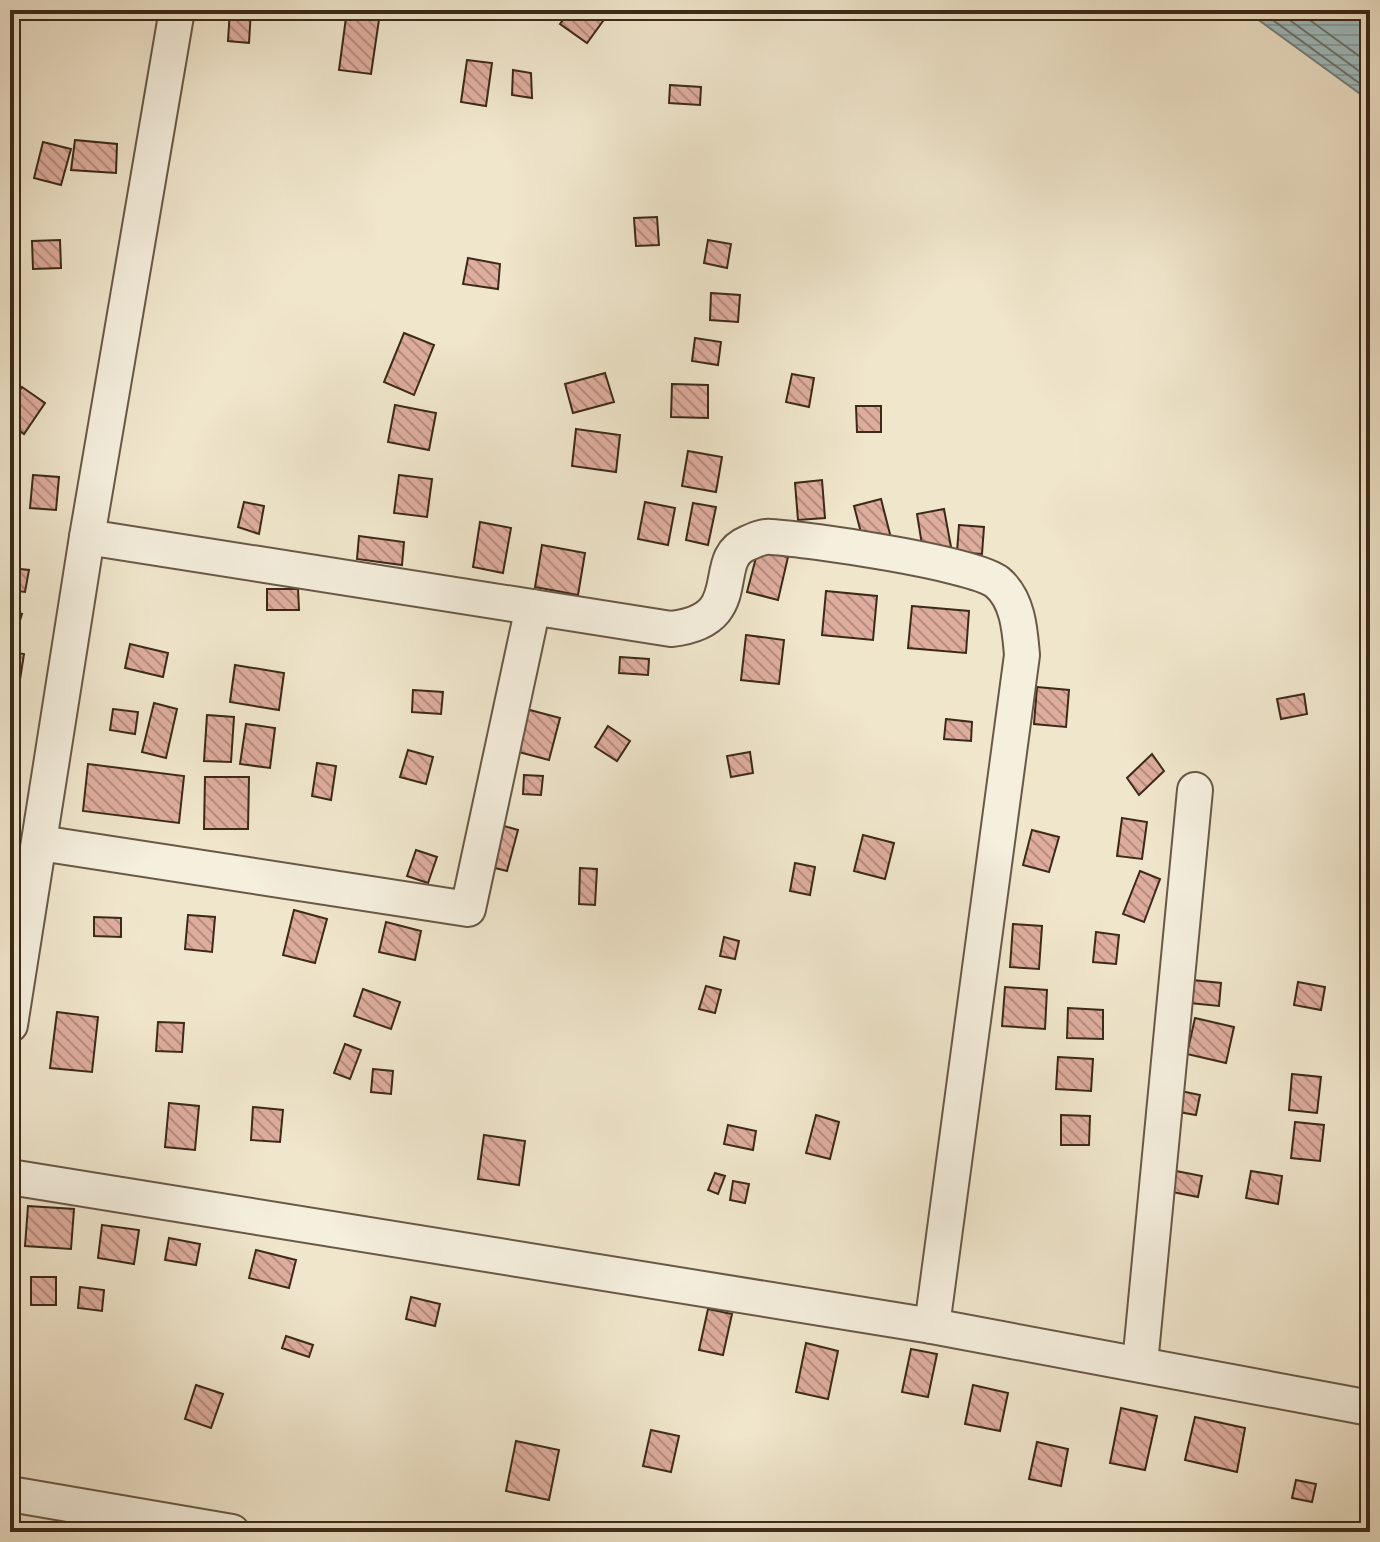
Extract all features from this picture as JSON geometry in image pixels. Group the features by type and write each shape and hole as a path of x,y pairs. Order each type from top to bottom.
{"street":[{"path":"10,1025 87,537 177,10"},
{"path":"87,537 671,629 694,625 709,617 720,603 735,551 765,537 865,550 961,569 990,578 1008,595 1016,611 1022,655 932,1326"},
{"path":"40,843 468,909 533,607"},
{"path":"1140,1364 1195,790"},
{"path":"10,1177 932,1326 1370,1408"},
{"path":"10,1494 232,1532"}],"water":[{"path":"1245,10 1370,10 1370,101"}],"building":[{"path":"230,10 251,10 249,43 228,41"},
{"path":"347,10 380,13 371,74 339,70"},
{"path":"570,10 611,10 587,43 560,24"},
{"path":"467,60 492,63 486,106 461,102"},
{"path":"513,70 531,73 532,98 512,95"},
{"path":"670,85 701,87 700,105 669,103"},
{"path":"75,140 117,144 116,173 71,170"},
{"path":"43,142 71,149 61,185 34,178"},
{"path":"657,217 659,245 636,246 634,218"},
{"path":"60,240 61,268 33,269 32,241"},
{"path":"708,240 731,244 727,268 704,263"},
{"path":"468,258 500,264 498,289 463,284"},
{"path":"711,293 740,295 738,322 710,320"},
{"path":"404,333 434,345 414,395 384,382"},
{"path":"695,338 721,342 718,365 692,361"},
{"path":"605,373 614,402 573,413 565,384"},
{"path":"792,374 814,378 809,407 786,402"},
{"path":"672,384 708,385 708,418 671,417"},
{"path":"22,387 45,403 24,434 10,424 10,404"},
{"path":"395,405 436,413 429,450 388,442"},
{"path":"856,406 881,406 881,432 857,432"},
{"path":"576,429 620,435 616,472 572,466"},
{"path":"688,451 722,457 716,492 682,486"},
{"path":"33,475 59,477 56,510 30,508"},
{"path":"399,475 432,479 427,517 394,513"},
{"path":"822,480 825,518 798,520 795,483"},
{"path":"881,499 891,538 864,544 854,506"},
{"path":"244,502 264,506 259,534 238,527"},
{"path":"645,502 675,508 668,545 638,539"},
{"path":"693,503 716,507 708,545 686,540"},
{"path":"944,509 951,547 923,551 917,514"},
{"path":"480,522 511,528 503,573 473,567"},
{"path":"959,525 984,527 982,554 957,552"},
{"path":"359,536 404,542 402,565 357,559"},
{"path":"542,545 585,553 578,595 535,587"},
{"path":"758,550 788,557 778,600 747,592"},
{"path":"10,568 29,570 25,592 10,590"},
{"path":"267,589 298,589 299,610 267,610"},
{"path":"826,591 877,596 873,640 822,635"},
{"path":"912,606 969,611 966,653 908,648"},
{"path":"10,610 22,614 13,643 10,642"},
{"path":"746,635 784,640 779,684 741,680"},
{"path":"130,644 168,653 163,677 125,668"},
{"path":"10,652 24,654 19,686 10,685"},
{"path":"620,657 649,659 648,675 619,673"},
{"path":"235,665 284,673 279,710 230,702"},
{"path":"1037,687 1069,690 1066,727 1034,724"},
{"path":"413,690 443,692 441,714 412,712"},
{"path":"1304,694 1307,714 1281,719 1277,699"},
{"path":"154,703 177,709 166,758 142,752"},
{"path":"113,709 138,712 135,734 110,730"},
{"path":"526,709 560,718 549,760 515,751"},
{"path":"207,715 234,717 231,762 204,761"},
{"path":"946,719 972,722 971,741 944,739"},
{"path":"246,724 275,728 270,768 240,764"},
{"path":"608,726 630,741 617,761 595,747"},
{"path":"408,750 433,757 426,784 400,777"},
{"path":"750,752 753,773 731,777 727,756"},
{"path":"1152,754 1164,771 1139,795 1127,778"},
{"path":"317,763 336,766 331,800 312,796"},
{"path":"88,764 184,776 179,823 83,811"},
{"path":"524,775 543,776 541,795 523,794"},
{"path":"205,777 249,777 248,829 204,829"},
{"path":"1122,818 1147,822 1142,859 1117,856"},
{"path":"494,823 518,830 507,871 483,865"},
{"path":"1032,830 1059,837 1049,872 1023,865"},
{"path":"863,835 894,843 885,879 854,871"},
{"path":"416,850 437,857 428,883 407,876"},
{"path":"795,863 815,867 810,895 790,891"},
{"path":"580,868 597,869 595,905 579,904"},
{"path":"1140,871 1160,879 1144,922 1123,914"},
{"path":"294,910 327,919 315,963 283,955"},
{"path":"188,915 215,917 212,952 185,949"},
{"path":"94,917 121,918 121,937 94,936"},
{"path":"386,922 421,931 415,960 379,952"},
{"path":"1013,924 1042,926 1039,969 1010,967"},
{"path":"1096,932 1119,935 1116,964 1093,962"},
{"path":"724,937 739,941 735,959 720,956"},
{"path":"1183,979 1221,983 1219,1006 1180,1002"},
{"path":"1298,982 1325,987 1321,1010 1294,1005"},
{"path":"706,986 721,990 715,1013 699,1009"},
{"path":"1005,987 1047,990 1045,1029 1002,1026"},
{"path":"363,989 400,1002 391,1029 354,1016"},
{"path":"1068,1008 1103,1010 1103,1039 1067,1038"},
{"path":"57,1012 98,1017 92,1072 50,1068"},
{"path":"1195,1018 1234,1027 1226,1063 1187,1054"},
{"path":"158,1022 184,1023 182,1052 156,1051"},
{"path":"345,1044 361,1050 350,1079 334,1073"},
{"path":"1058,1057 1093,1059 1091,1091 1056,1089"},
{"path":"373,1069 393,1071 391,1094 371,1092"},
{"path":"1292,1074 1321,1077 1317,1113 1289,1110"},
{"path":"1171,1089 1200,1095 1196,1115 1167,1110"},
{"path":"169,1103 199,1106 195,1150 165,1147"},
{"path":"253,1107 283,1110 280,1142 251,1140"},
{"path":"816,1115 839,1122 830,1159 806,1153"},
{"path":"1061,1115 1090,1116 1089,1145 1061,1145"},
{"path":"1295,1122 1324,1125 1320,1161 1291,1158"},
{"path":"728,1125 756,1131 753,1150 724,1144"},
{"path":"484,1135 525,1141 519,1185 478,1179"},
{"path":"1176,1171 1202,1176 1198,1197 1172,1192"},
{"path":"1251,1171 1282,1176 1278,1204 1246,1198"},
{"path":"715,1173 725,1176 718,1194 708,1190"},
{"path":"733,1181 749,1184 745,1203 730,1200"},
{"path":"28,1206 74,1209 71,1249 25,1246"},
{"path":"102,1225 139,1230 134,1264 98,1258"},
{"path":"169,1238 200,1244 196,1265 165,1260"},
{"path":"256,1250 296,1260 289,1288 249,1278"},
{"path":"31,1277 56,1277 56,1305 31,1305"},
{"path":"80,1287 104,1290 102,1311 78,1308"},
{"path":"411,1297 440,1304 435,1326 406,1319"},
{"path":"708,1309 732,1314 723,1355 699,1350"},
{"path":"286,1336 313,1345 309,1357 282,1348"},
{"path":"806,1343 838,1351 828,1399 796,1392"},
{"path":"911,1349 937,1354 928,1397 902,1392"},
{"path":"196,1385 223,1394 211,1428 185,1419"},
{"path":"973,1385 1008,1393 1000,1431 965,1424"},
{"path":"1121,1408 1157,1416 1145,1470 1110,1463"},
{"path":"1195,1417 1245,1428 1237,1472 1185,1460"},
{"path":"651,1430 679,1436 671,1472 643,1466"},
{"path":"516,1441 559,1450 549,1500 506,1491"},
{"path":"1037,1442 1068,1449 1061,1486 1029,1479"},
{"path":"1296,1480 1316,1484 1312,1502 1292,1498"}]}
